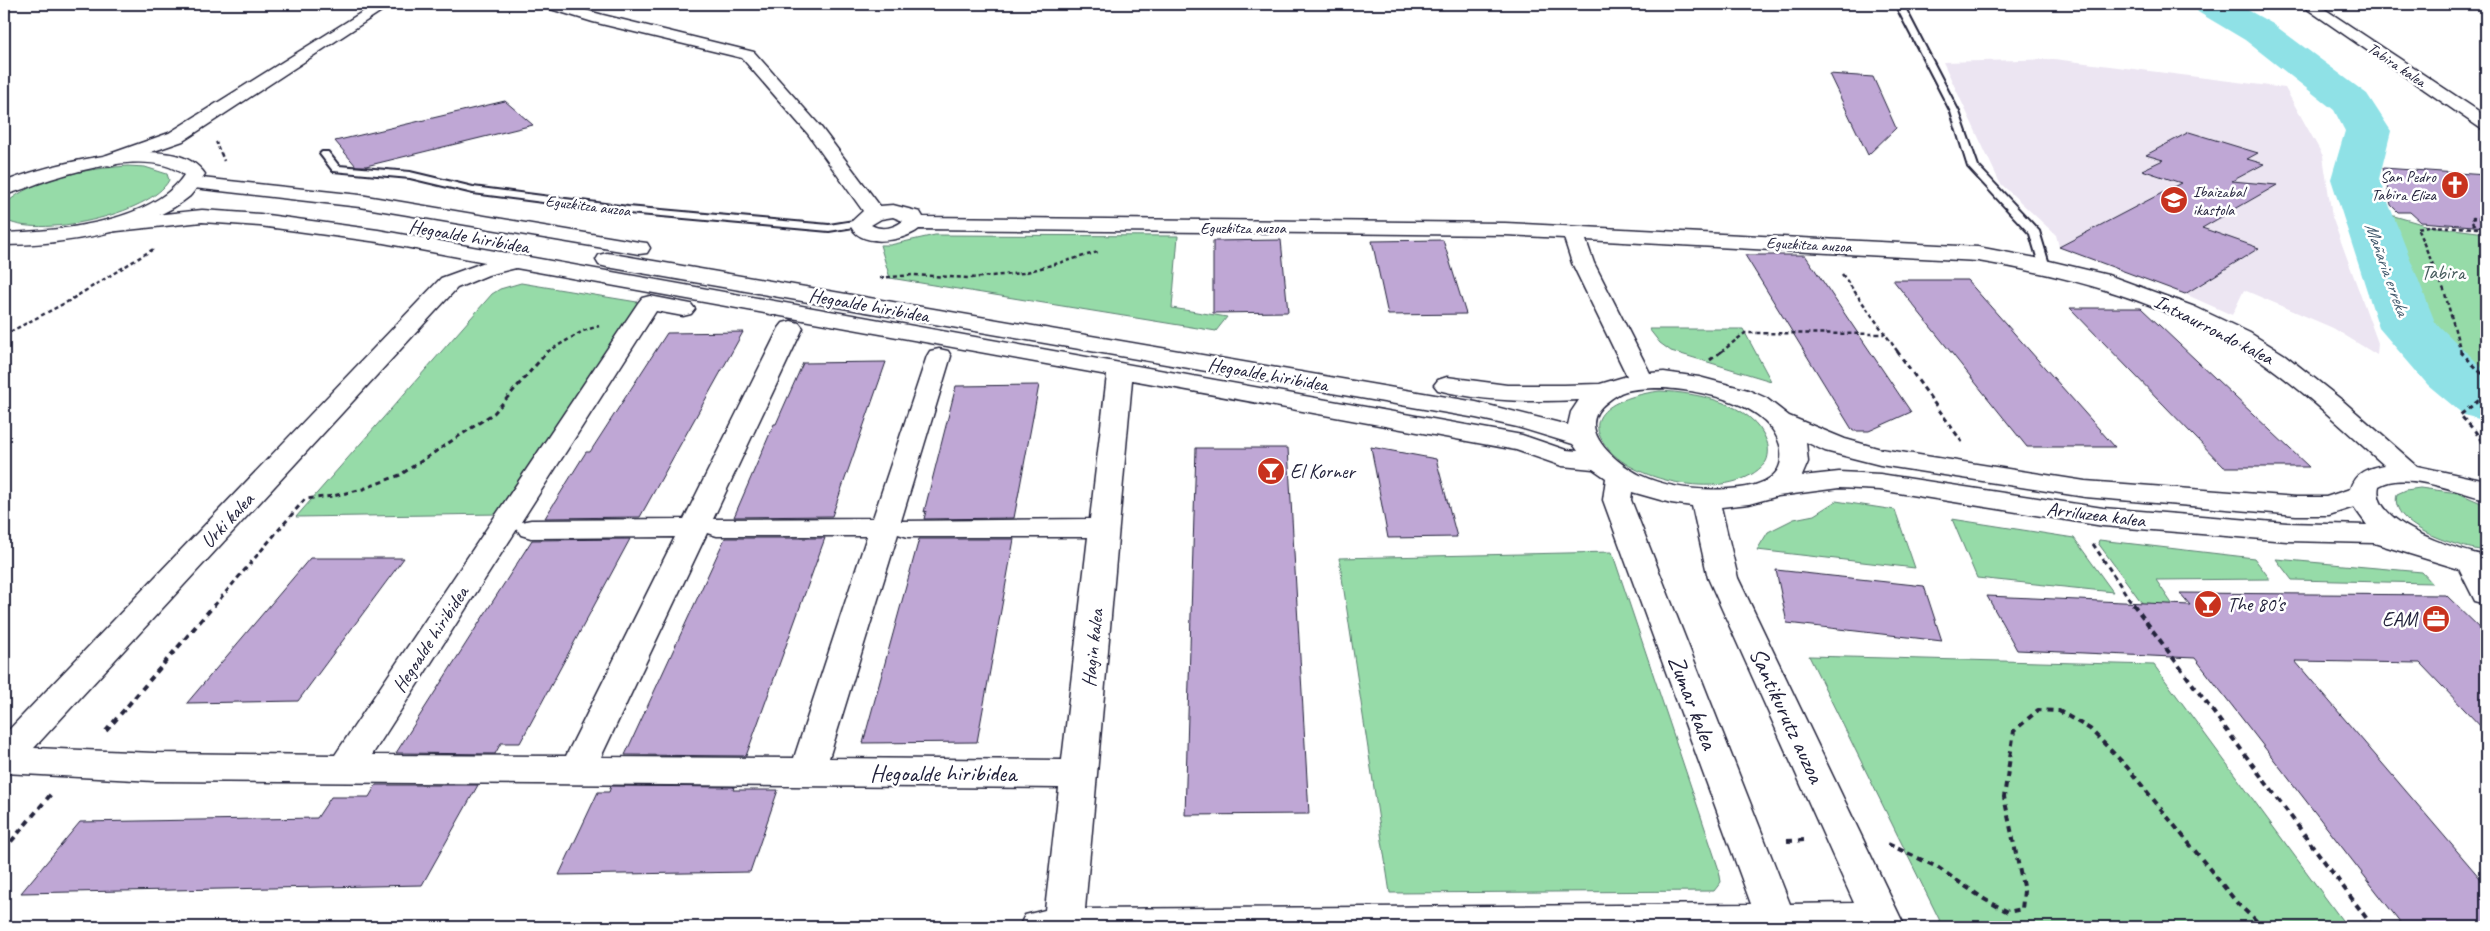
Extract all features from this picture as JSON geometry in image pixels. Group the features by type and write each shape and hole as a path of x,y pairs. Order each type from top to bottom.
{"street":[{"path":"111,160 176,137 385,4"},
{"name":"Tabira kalea","path":"2307,4 2486,124"},
{"name":"Eguzkitza auzoa","path":"557,5 748,54 814,130 868,218 864,230 877,234 895,233 914,223 1505,229 1978,254 2044,264"},
{"path":"180,162 179,152 190,129"},
{"path":"4,189 62,169 111,160 138,158 180,162 190,167 195,174 192,183 169,202 150,211 106,226"},
{"path":"192,183 360,200 1483,391 1546,396 1605,391"},
{"name":"Hegoalde hiribidea","path":"150,211 245,205 310,210 1476,410 1524,420 1583,438"},
{"path":"4,239 53,236 106,226 182,217 260,220 378,236 1119,379 1522,443 1562,458 1610,468"},
{"path":"1573,233 1583,262 1633,366 1643,381"},
{"path":"446,250 454,268 450,283"},
{"path":"450,283 484,269 518,263"},
{"name":"Intxaurrondo kalea","path":"2044,264 2071,270 2163,300 2254,345 2281,364 2408,472"},
{"name":"Urki kalea","path":"4,758 450,283"},
{"name":"Hegoalde hiribidea","path":"346,768 650,303 939,356 1119,379"},
{"name":"Hegoalde hiribidea","path":"577,770 705,528 791,328"},
{"path":"807,772 896,527 939,356"},
{"name":"Hagin kalea","path":"1051,927 1079,774 1119,379"},
{"path":"1643,381 1686,382 1707,385 1748,400 1779,421 1791,436 1796,450 1794,465 1786,478 1770,488 1741,497 1704,499 1675,495 1646,487 1610,468 1589,449 1583,438 1580,420 1588,404 1605,391 1622,384 1643,381"},
{"name":"Arriluzea kalea","path":"1779,421 1834,445 1880,457 2085,489 2296,506 2329,506 2363,494 2367,506 2380,520 2398,534 2423,547"},
{"name":"Zumar kalea","path":"1610,468 1617,500 1746,844 1778,923"},
{"path":"2363,494 2365,484 2374,477 2389,473 2408,472 2438,476 2484,489"},
{"name":"Arriluzea kalea","path":"1770,488 1839,480 1880,482 2103,517 2288,532 2374,534 2479,565"},
{"name":"Santikurutz auzoa","path":"1704,499 1723,578 1883,924"},
{"path":"531,529 1104,528"},
{"path":"2479,565 2486,594"},
{"name":"Hegoalde hiribidea","path":"4,758 154,767 1079,774"},
{"path":"1051,927 1883,924"}],"lane":[{"path":"1899,4 1955,112 1973,167 2035,233 2044,264"},
{"name":"Eguzkitza auzoa","path":"324,154 336,169 410,175 473,190 628,210 829,228 868,218"}],"path":[{"path":"2486,219 2473,218 2471,221 2477,228 2428,226 2418,228 2444,290 2461,353 2486,378"},
{"path":"1839,269 1967,449"},
{"path":"4,335 95,285"},
{"path":"1704,364 1745,333 1885,334"},
{"path":"2486,395 2460,415 2475,431 2486,448"},
{"path":"2092,543 2116,581 2373,927"},
{"path":"1746,844 1844,837 1887,843 1937,867 1984,899 2008,912 2022,908 2024,891 2004,797 2014,731 2038,710 2059,711 2090,729 2128,768 2238,904 2263,927"}],"shaded area":[{"name":"Ibaizabal ikastola","path":"2054,59 2285,88 2323,156 2332,217 2378,343 2377,355 2333,328 2244,290 2232,315 2185,294 2059,247 2056,235 2000,183 1943,62"}],"green space":[{"path":"128,166 145,167 167,174 169,180 158,192 140,203 117,213 92,220 40,227 19,225 4,219 4,205 31,187 79,172"},
{"name":"Tabira","path":"2387,214 2429,226 2486,233 2486,391 2479,392 2412,332 2414,314 2398,281 2397,251"},
{"path":"935,235 1178,236 1172,308 1227,317 1216,331 890,278 880,245 890,245"},
{"path":"521,283 637,302 642,305 499,514 296,517 492,294 500,289"},
{"path":"1649,329 1743,329 1771,381 1671,351 1660,343"},
{"path":"1660,391 1706,397 1722,402 1749,417 1760,428 1767,442 1768,453 1765,463 1750,475 1732,482 1710,485 1665,480 1644,473 1625,463 1611,452 1601,438 1598,426 1601,416 1620,401 1633,396"},
{"path":"2420,488 2458,493 2486,505 2486,551 2445,541 2415,526 2404,517 2397,506 2397,494 2406,490"},
{"path":"1836,501 1895,510 1915,568 1757,550 1768,532 1794,519 1814,515"},
{"path":"1952,519 2074,538 2113,592 1977,578"},
{"path":"2099,540 2254,558 2270,579 2156,580 2185,623 2156,622 2098,543"},
{"path":"1612,552 1719,870 1721,882 1714,891 1390,893 1339,558"},
{"path":"2276,559 2422,572 2432,583 2292,580"},
{"path":"1809,656 2154,665 2347,927 1943,927"}],"building":[{"path":"1829,74 1873,77 1896,128 1868,155"},
{"path":"505,101 533,125 366,166 356,166 335,141"},
{"path":"2189,132 2258,153 2247,159 2264,164 2232,181 2277,185 2202,228 2259,248 2185,294 2059,247 2181,183 2142,170 2163,160 2146,155"},
{"path":"2383,168 2486,175 2486,227 2421,222 2410,212 2398,212 2391,205"},
{"path":"1281,240 1288,312 1213,313 1213,241"},
{"path":"1443,240 1466,314 1388,315 1372,241"},
{"path":"1745,255 1805,255 1911,412 1869,431 1853,431"},
{"path":"1893,280 1967,280 2115,447 2027,447"},
{"path":"2070,308 2141,308 2309,467 2224,467"},
{"path":"743,332 640,517 545,518 586,452 590,452 667,333"},
{"path":"886,362 832,516 734,517 774,424 776,424 803,363"},
{"path":"1039,385 1014,518 924,519 926,511 924,512 956,386"},
{"path":"1371,447 1436,459 1457,537 1388,538"},
{"path":"1196,448 1288,448 1309,814 1185,815"},
{"path":"725,538 825,538 746,756 625,755"},
{"path":"630,539 520,743 501,743 495,754 396,753 532,540"},
{"path":"919,539 1014,539 977,742 863,743"},
{"path":"310,558 404,558 298,701 187,703"},
{"path":"1776,570 1924,586 1942,641 1787,623"},
{"path":"2180,593 2446,595 2486,634 2486,732 2420,663 2295,661 2486,885 2486,927 2404,927 2195,658 2017,650 1987,596 2190,605"},
{"path":"376,785 478,785 422,885 21,893 80,822 317,818 331,797 369,797"},
{"path":"611,786 734,787 733,790 778,790 750,872 559,875 598,792 609,792"}],"waterway":[{"name":"Mañaria erreka","path":"2211,4 2259,32 2352,103 2368,131 2355,179 2408,328 2450,372 2486,402"}],"place":[{"name":"San Pedro Tabira Eliza","path":"2455,185"},
{"name":"Ibaizabal ikastola","path":"2174,200"},
{"name":"El Korner","path":"1271,471"},
{"name":"The 80's","path":"2208,604"},
{"name":"EAM","path":"2436,619"}]}
